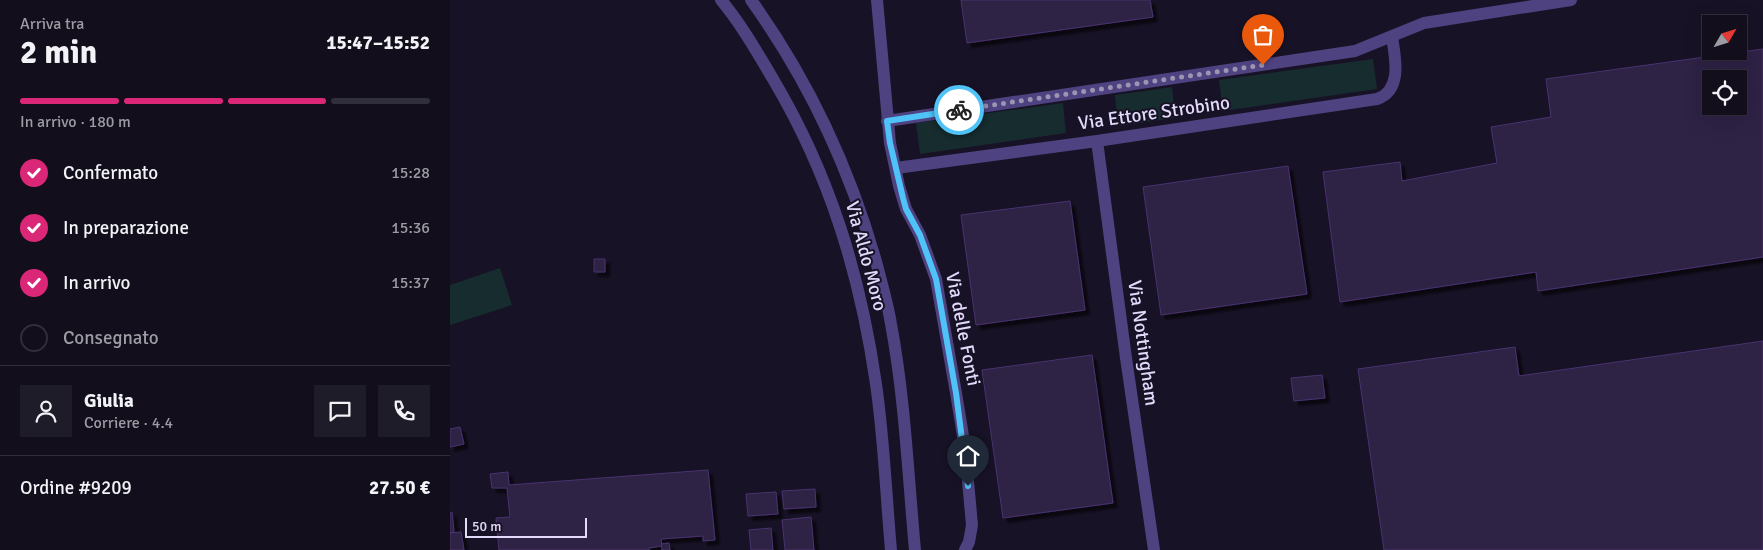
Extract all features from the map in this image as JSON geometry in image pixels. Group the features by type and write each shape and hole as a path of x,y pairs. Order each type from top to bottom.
{"street":[{"name":"Via Aldo Moro","path":"721,0 742,28 787,102 807,141 838,218 858,287 876,386 891,550"},
{"name":"Via Aldo Moro","path":"751,0 794,68 826,124 865,223 889,314 894,341 901,388 915,550"},
{"name":"Via delle Fonti","path":"877,0 890,143 906,209 931,261 940,298 965,448 972,533 970,542 965,550"},
{"name":"Via Ettore Strobino","path":"887,121 1354,51 1424,23 1571,0"},
{"name":"Via Ettore Strobino","path":"896,168 1097,141 1384,97 1392,90 1395,78 1392,37"},
{"name":"Via Nottingham","path":"1097,141 1124,349 1154,550"}],"green space":[{"path":"1373,59 1377,89 1223,111 1219,80"},
{"path":"1172,87 1175,118 1118,126 1115,95"},
{"path":"1063,103 1066,133 920,154 916,123"},
{"path":"500,268 512,305 450,325 450,285"}],"building":[{"path":"961,0 1150,0 1153,17 967,43"},
{"path":"1763,49 1763,257 1538,291 1536,272 1340,302 1323,172 1400,162 1402,181 1497,163 1491,127 1551,117 1546,79 1702,57 1702,60 1748,60 1748,51"},
{"path":"1288,166 1307,294 1161,315 1143,187"},
{"path":"1070,201 1085,310 976,325 961,215"},
{"path":"594,259 605,259 605,272 594,272"},
{"path":"1763,341 1763,550 1384,550 1358,369 1515,347 1519,376"},
{"path":"1092,355 1113,503 1003,518 982,370"},
{"path":"1322,375 1325,398 1294,401 1291,378"},
{"path":"460,427 464,444 450,447 450,429"},
{"path":"708,470 715,540 703,541 703,536 661,539 662,546 649,548 649,550 499,550 496,518 510,517 507,488 492,488 490,474 508,472 509,485"},
{"path":"815,489 816,507 784,509 782,491"},
{"path":"776,492 778,514 748,516 746,494"},
{"path":"452,512 454,532 450,533 450,513"},
{"path":"811,517 814,550 785,550 782,520"},
{"path":"771,528 773,550 751,550 749,530"},
{"path":"461,532 464,550 450,550 450,533"},
{"path":"669,543 670,550 662,550 661,544"}],"way so far":[{"path":"959,110 1263,65"}],"route":[{"path":"959,110 887,121 899,186 906,209 920,235 936,279 965,448 968,486"}]}
